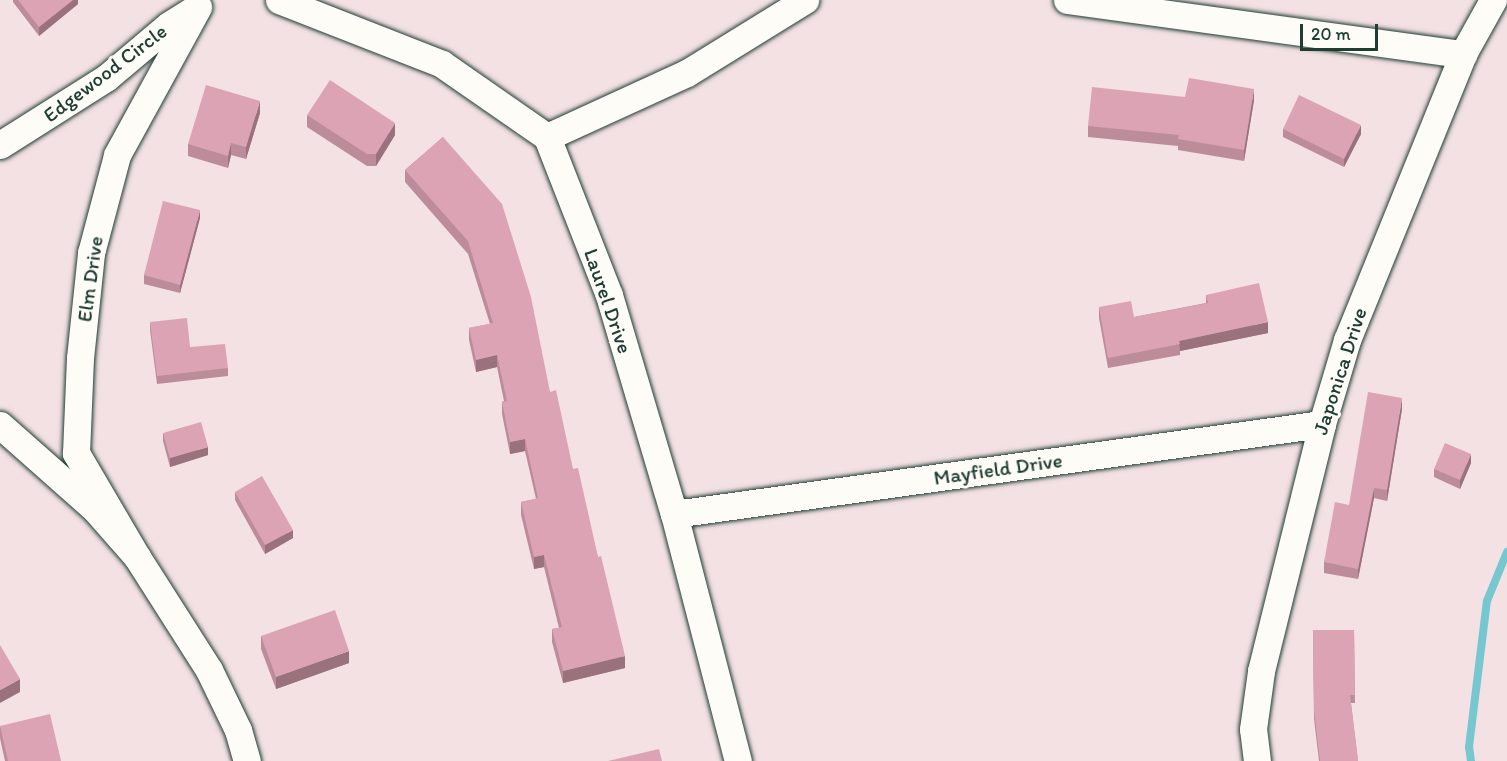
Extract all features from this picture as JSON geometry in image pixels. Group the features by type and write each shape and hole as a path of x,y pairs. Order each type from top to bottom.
{"street":[{"path":"279,0 442,64 547,137 687,73 804,0"},
{"path":"1067,0 1463,54"},
{"name":"Japonica Drive","path":"1257,761 1253,729 1261,671 1322,424 1347,340 1463,54 1492,0"},
{"name":"Edgewood Circle","path":"0,145 106,78 169,25 204,4"},
{"name":"Elm Drive","path":"204,4 117,155 91,253 80,358 76,453 137,557 209,670 238,730 247,761"},
{"name":"Laurel Drive","path":"547,137 609,295 674,514 738,761"},
{"name":"Mayfield Drive","path":"674,514 1322,424"},
{"name":"Elm Drive","path":"0,425 94,509 137,557"}],"building":[{"path":"18,0 73,0 39,27"},
{"path":"1189,78 1254,89 1244,150 1178,139 1179,135 1088,126 1092,87 1185,97"},
{"path":"330,80 395,123 376,154 367,154 307,115"},
{"path":"206,85 260,101 246,147 231,143 228,156 188,144"},
{"path":"1299,95 1361,125 1344,159 1283,129"},
{"path":"443,137 502,204 531,297 550,392 556,390 573,469 578,468 598,557 601,556 625,656 563,671 552,629 562,627 544,555 534,557 521,502 538,498 525,439 510,442 502,402 507,401 497,355 476,360 469,328 493,323 468,241 405,170"},
{"path":"163,201 200,210 180,285 144,275"},
{"path":"1259,283 1268,322 1179,341 1180,344 1108,358 1099,307 1131,301 1134,317 1208,303 1206,295"},
{"path":"187,318 190,347 225,344 228,368 157,376 150,322"},
{"path":"1368,392 1402,398 1387,490 1374,488 1358,569 1324,562 1335,502 1349,505"},
{"path":"201,422 208,447 170,458 163,433"},
{"path":"1445,443 1471,454 1460,480 1434,469"},
{"path":"262,476 293,530 265,545 235,492"},
{"path":"335,610 349,651 276,677 261,636"},
{"path":"1313,630 1354,630 1355,695 1350,695 1358,761 1320,761 1314,710"},
{"path":"0,645 20,679 0,690"},
{"path":"50,714 61,761 8,761 0,726"},
{"path":"659,749 662,761 608,761"}],"waterway":[{"path":"1471,761 1469,747 1487,601 1507,552"}]}
